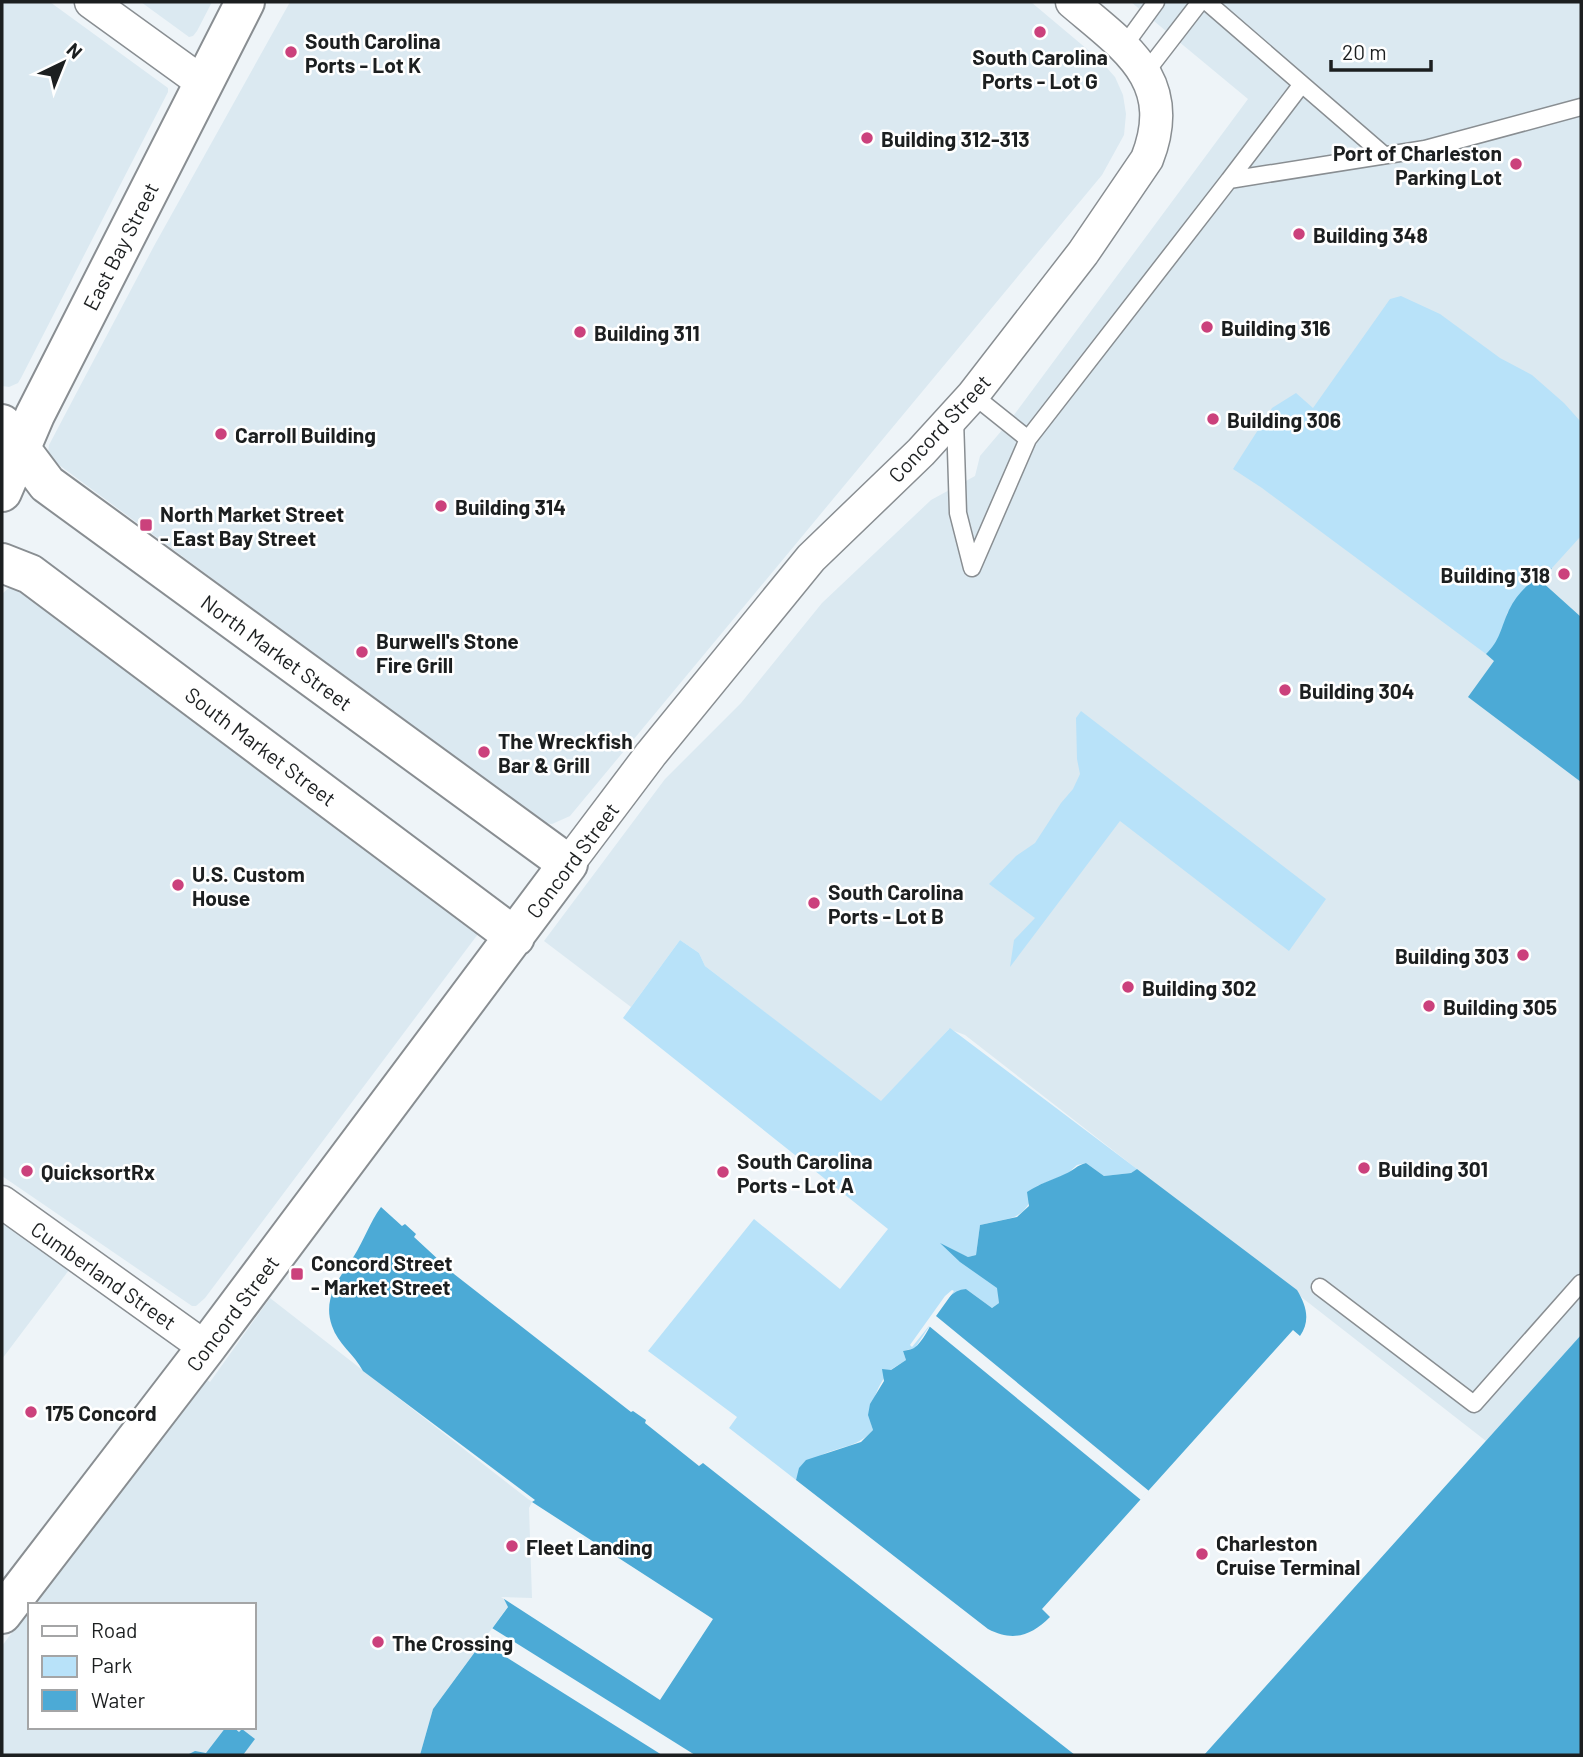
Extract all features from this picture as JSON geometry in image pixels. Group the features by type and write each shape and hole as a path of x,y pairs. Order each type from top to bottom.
{"street":[{"path":"91,2 203,83"},
{"name":"East Bay Street","path":"2,492 11,436 34,415 244,2"},
{"path":"1072,2 1124,46 1146,72"},
{"name":"Concord Street","path":"2,1614 206,1348 659,744 811,558 964,406 1083,253 1147,159 1154,141 1156,106 1146,72"},
{"name":"North Market Street","path":"11,436 47,484 568,864"},
{"name":"South Market Street","path":"2,563 30,574 515,937"},
{"name":"Cumberland Street","path":"2,1202 206,1348"}],"lane":[{"path":"1124,46 1156,2"},
{"path":"1146,72 1200,2"},
{"path":"1207,2 1384,155"},
{"path":"1028,439 964,406 958,513 971,568 1028,439 1302,84"},
{"path":"1229,180 1425,149 1581,107"},
{"path":"1320,1287 1474,1404 1581,1283"}],"shaded area":[{"path":"2,2 50,2 168,88 21,378 18,383 9,387 2,386"},
{"path":"141,2 212,2 197,31 189,37"},
{"path":"290,2 1031,2 1100,60 1115,77 1123,95 1126,114 1124,135 1102,175 570,816 552,824 534,817 51,459 48,453 49,445 154,246"},
{"path":"1131,2 1581,2 1581,1335 1486,1441 965,1035 949,1029 881,1102 705,966 699,953 680,940 631,1007 544,941 665,779 741,703 822,603 931,500 975,476 980,456 1008,423 1248,99"},
{"path":"13,584 481,930 205,1298 196,1306 192,1306 2,1176 2,594"},
{"path":"2,1222 69,1270 2,1359"},
{"path":"270,1298 528,1499 721,1620 509,1605 433,1709 420,1755 2,1755 2,1646 28,1611 28,1729 256,1729 256,1603 33,1603 201,1376 210,1382"}],"green space":[{"path":"1401,296 1440,314 1500,358 1532,375 1581,422 1581,536 1552,568 1535,578 1507,613 1504,628 1486,654 1233,469 1272,408 1296,393 1313,408 1390,299"},
{"path":"1081,711 1326,899 1289,951 1120,821 1010,967 1014,940 1035,918 989,884 1016,856 1035,843 1073,789 1080,774 1076,718"},
{"path":"680,940 699,953 705,966 881,1101 950,1028 1137,1169 1131,1173 1104,1176 1086,1163 1077,1165 1067,1174 1037,1186 1027,1206 1016,1216 980,1225 976,1255 968,1257 944,1246 998,1288 999,1303 992,1308 966,1289 948,1298 915,1348 903,1351 906,1360 892,1369 882,1381 872,1406 873,1430 857,1442 819,1457 798,1474 796,1480 729,1428 737,1417 648,1351 754,1219 840,1289 888,1229 623,1018"}],"water":[{"path":"1552,568 1541,581 1581,617 1581,782 1468,697 1494,661 1486,654 1497,639 1513,603 1527,586"},
{"path":"1086,1163 1104,1176 1131,1173 1137,1169 1297,1290 1305,1307 1305,1324 1300,1336 1293,1330 1042,1609 1050,1617 1029,1633 1006,1635 988,1629 796,1480 799,1468 806,1460 861,1442 873,1430 868,1415 870,1404 884,1381 882,1369 891,1370 906,1360 903,1351 914,1348 920,1342 949,1297 966,1289 992,1308 999,1303 997,1288 960,1262 940,1243 968,1257 976,1255 980,1225 1017,1217 1029,1206 1027,1192"},
{"path":"381,1207 402,1226 405,1224 416,1234 414,1237 454,1274 631,1412 646,1420 645,1423 699,1466 703,1463 1075,1755 420,1755 433,1709 508,1607 504,1599 536,1601 532,1502 535,1500 363,1371 335,1332 329,1306 334,1288"},
{"path":"1581,1335 1581,1755 1204,1755"},
{"path":"224,1729 235,1729 239,1732 242,1729 255,1739 243,1755 187,1755 195,1751 206,1753"}],"pier":[{"path":"952,1290 954,1291 936,1316 1149,1491 1141,1500 929,1326 912,1347 910,1345"},
{"path":"532,1502 713,1619 660,1700 501,1597 532,1598 529,1508"},
{"path":"492,1628 695,1755 662,1755 482,1642"}],"place":[{"name":"South Carolina Ports - Lot G","path":"1040,32"},
{"name":"South Carolina Ports - Lot K","path":"291,52"},
{"name":"Building 312-313","path":"867,138"},
{"name":"Port of Charleston Parking Lot","path":"1516,164"},
{"name":"Building 348","path":"1299,234"},
{"name":"Building 316","path":"1207,327"},
{"name":"Building 311","path":"580,332"},
{"name":"Building 306","path":"1213,419"},
{"name":"Carroll Building","path":"221,434"},
{"name":"Building 314","path":"441,506"},
{"name":"North Market Street - East Bay Street","path":"146,525"},
{"name":"Building 318","path":"1564,574"},
{"name":"Burwell's Stone Fire Grill","path":"362,652"},
{"name":"Building 304","path":"1285,690"},
{"name":"The Wreckfish Bar & Grill","path":"484,752"},
{"name":"U.S. Custom House","path":"178,885"},
{"name":"South Carolina Ports - Lot B","path":"814,903"},
{"name":"Building 303","path":"1523,955"},
{"name":"Building 302","path":"1128,987"},
{"name":"Building 305","path":"1429,1006"},
{"name":"Building 301","path":"1364,1168"},
{"name":"QuicksortRx","path":"27,1171"},
{"name":"South Carolina Ports - Lot A","path":"723,1172"},
{"name":"Concord Street - Market Street","path":"297,1274"},
{"name":"175 Concord","path":"31,1412"},
{"name":"Fleet Landing","path":"512,1546"},
{"name":"Charleston Cruise Terminal","path":"1202,1554"},
{"name":"The Crossing","path":"378,1642"}]}
